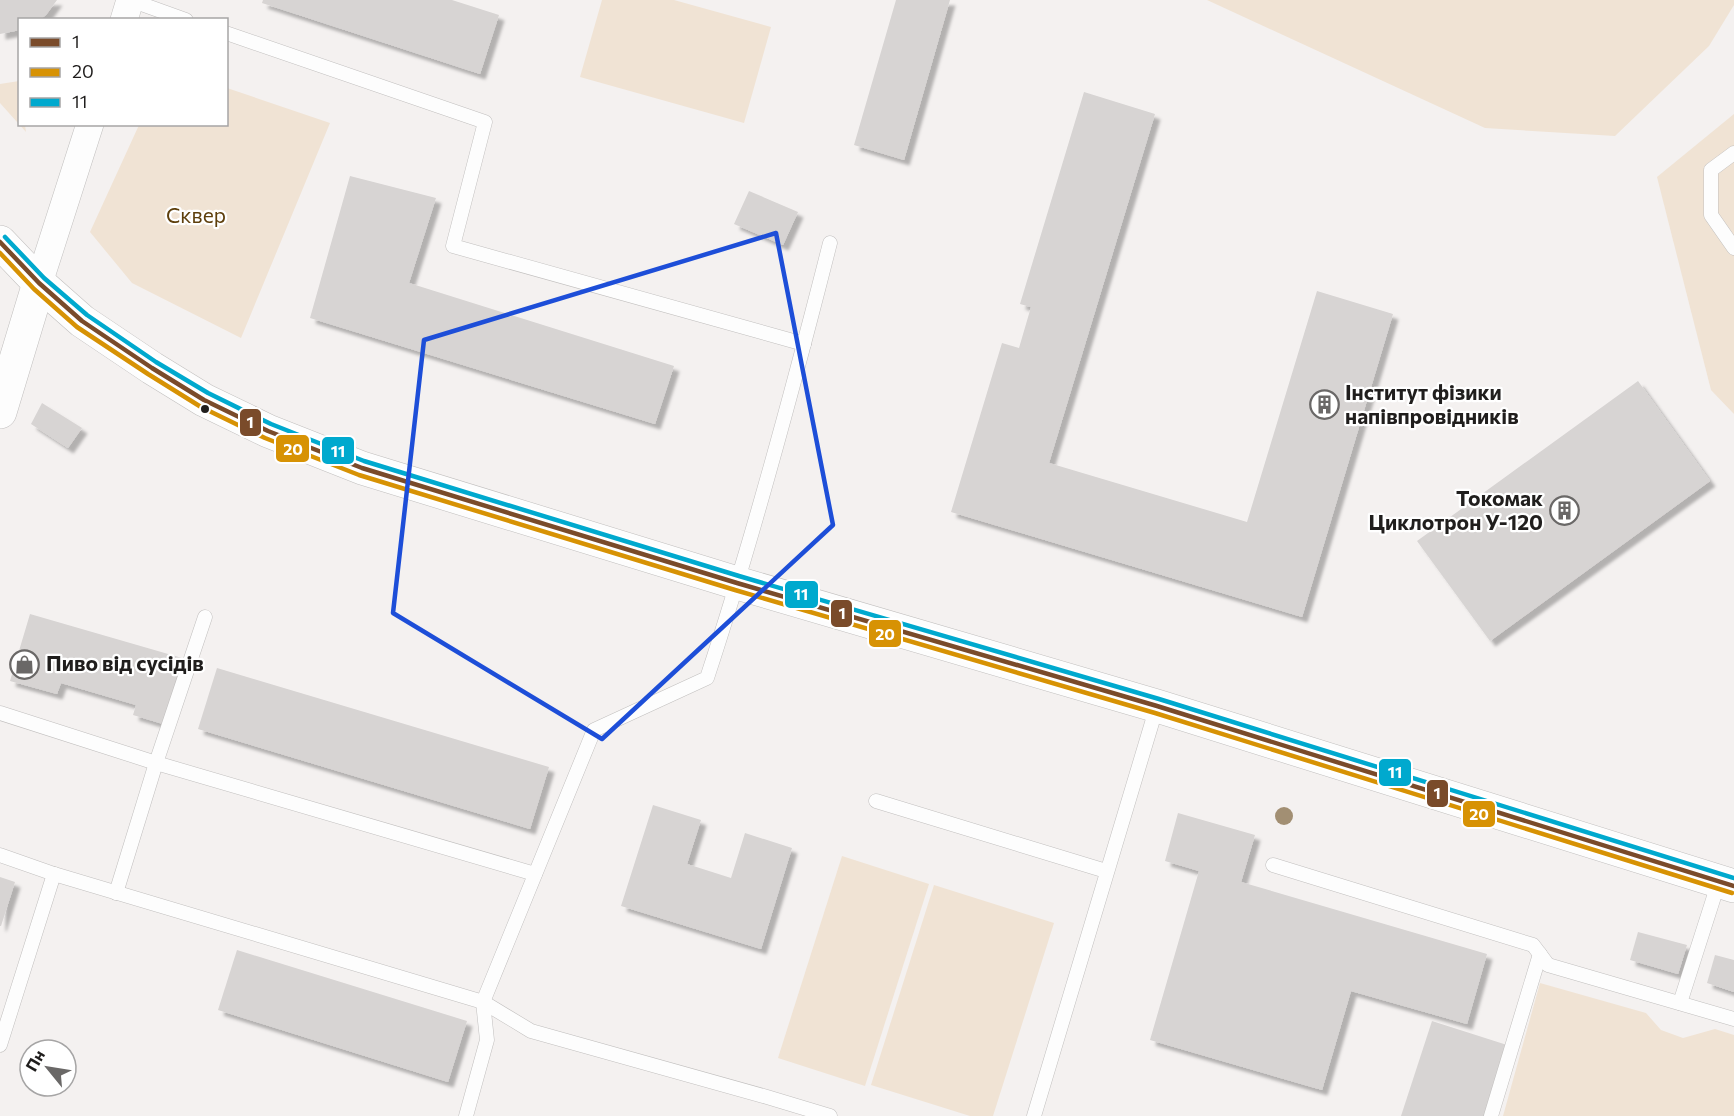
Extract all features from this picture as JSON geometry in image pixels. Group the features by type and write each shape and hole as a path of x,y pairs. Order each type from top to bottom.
{"main road":[{"path":"0,242 39,283 82,321 152,368 204,400 268,431 362,468 737,583 1157,706 1726,884"},
{"path":"0,412 39,283"}],"street":[{"path":"125,18 130,0"},
{"path":"39,283 89,126"}],"lane":[{"path":"130,0 180,18"},
{"path":"228,34 485,122 453,246 804,344"},
{"path":"1734,153 1711,170 1711,215 1734,248"},
{"path":"466,1116 487,1040 483,1002 594,730 707,678 737,583 830,243"},
{"path":"116,893 156,763 205,617"},
{"path":"1034,1116 1157,706"},
{"path":"0,712 156,763 535,874"},
{"path":"876,801 1106,871"},
{"path":"0,855 116,893 483,1002 531,1031 830,1116"},
{"path":"1273,865 1533,945 1548,965 1734,1019"},
{"path":"0,1045 54,874"},
{"path":"1680,1003 1726,884"},
{"path":"1491,1116 1540,954"}],"highlighted area":[{"path":"776,233 833,525 602,739 393,613 424,340"}],"green space":[{"path":"602,0 674,0 771,27 744,123 580,77"},
{"path":"1207,0 1734,0 1734,5 1709,46 1615,136 1485,128"},
{"path":"18,81 18,123 0,103 0,84"},
{"name":"Сквер","path":"228,88 330,123 241,338 132,283 90,232 139,126 228,126"},
{"path":"1734,114 1734,414 1711,390 1657,177"},
{"path":"842,856 929,884 865,1086 778,1058"},
{"path":"934,885 1054,923 993,1116 970,1116 871,1085"},
{"path":"1540,983 1646,1013 1661,1030 1683,1038 1715,1029 1734,1035 1734,1116 1503,1116"}],"building":[{"path":"0,0 57,0 42,18 18,18 18,30 0,34"},
{"path":"263,0 452,0 499,15 480,74 262,3"},
{"path":"896,0 950,0 904,160 854,145"},
{"name":"Інститут фізики напівпровідників","path":"1084,92 1155,114 1049,463 1247,522 1317,291 1393,314 1302,617 951,512 1002,343 1019,348 1031,307 1020,304"},
{"path":"350,176 436,198 409,283 674,366 655,424 310,318"},
{"path":"749,191 798,212 783,245 734,224"},
{"name":"Токомак Циклотрон У-120","path":"1638,381 1710,481 1490,641 1417,541"},
{"path":"42,403 82,428 68,448 31,424"},
{"path":"30,614 182,658 163,724 133,715 136,705 61,683 57,694 10,681"},
{"path":"217,668 549,767 530,829 198,729"},
{"path":"653,805 701,820 687,864 731,878 745,833 792,848 761,949 621,906"},
{"path":"1178,813 1255,835 1241,882 1487,954 1467,1024 1351,991 1322,1090 1150,1040 1199,871 1165,861"},
{"path":"0,877 15,882 1,926 0,926"},
{"path":"1638,932 1687,945 1678,974 1630,960"},
{"path":"237,950 467,1021 448,1082 218,1010"},
{"path":"1715,955 1734,960 1734,992 1707,983"},
{"path":"1432,1021 1507,1045 1484,1116 1401,1116"}],"transit line":[{"name":"11","path":"5,237 44,278 87,315 156,362 208,393 271,424 364,461 739,576 1159,699 1734,878"},
{"name":"1","path":"0,242 39,283 82,321 152,368 204,400 268,431 362,468 737,583 1157,706 1734,886"},
{"name":"20","path":"0,253 34,289 77,327 201,407 265,438 359,475 735,590 1155,713 1732,893"}],"place":[{"name":"Інститут фізики напівпровідників","path":"1324,405"},
{"name":"Токомак Циклотрон У-120","path":"1564,511"},
{"name":"Пиво від сусідів","path":"25,664"}]}
